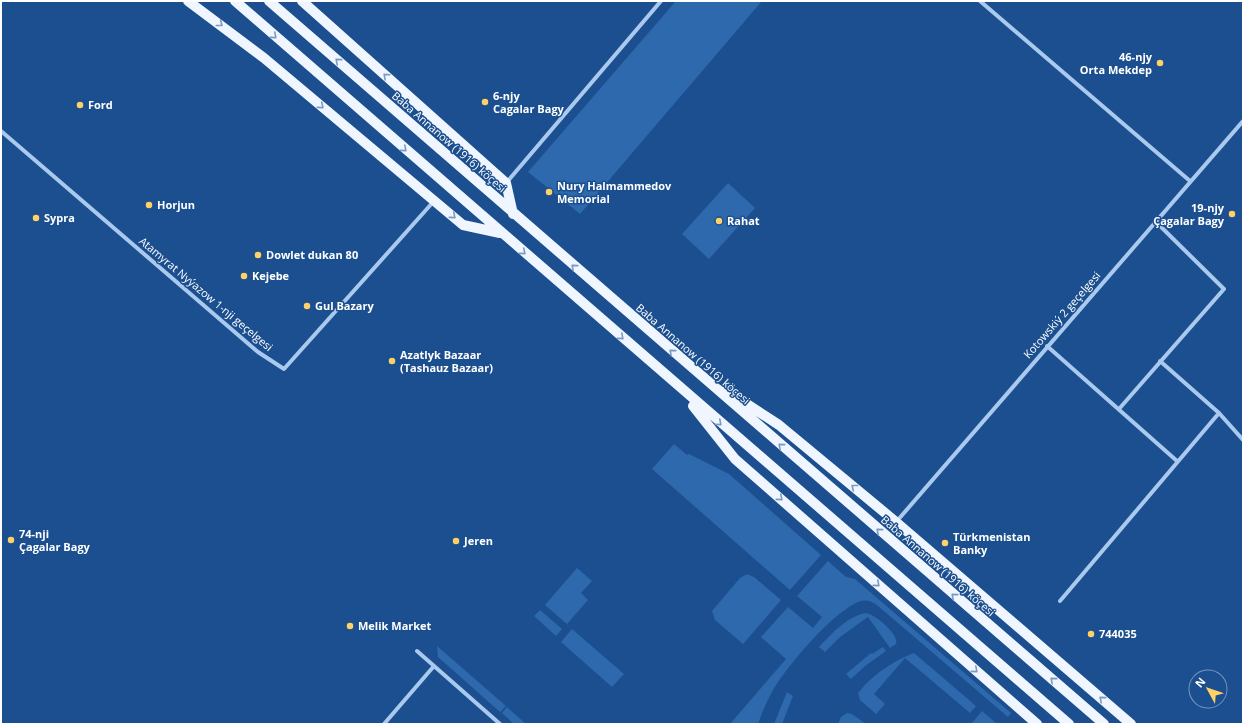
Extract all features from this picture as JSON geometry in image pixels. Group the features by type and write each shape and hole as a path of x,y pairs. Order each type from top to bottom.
{"main road":[{"path":"188,1 264,58 463,225 502,233"},
{"path":"234,1 894,575 1069,724"},
{"name":"Baba Annanow (1916) köçesi","path":"269,1 388,106 1104,724"},
{"path":"302,1 506,183 513,214"},
{"path":"692,369 779,425 896,522 1131,724"},
{"path":"678,387 735,459 1037,724"}],"street":[{"path":"506,183 661,1"},
{"path":"980,1 1190,181"},
{"name":"Kotowskiý 2 geçelgesi","path":"896,522 1243,121"},
{"name":"Atamyrat Nyýazow 1-nji geçelgesi","path":"1,131 258,352 284,369 434,201"},
{"path":"1118,409 1224,289 1155,221"},
{"path":"1047,346 1177,461"},
{"path":"1160,361 1219,413 1243,440"},
{"path":"1060,602 1177,461 1219,413"},
{"path":"417,651 500,724"},
{"path":"384,724 434,666"}],"shaded area":[{"path":"676,1 762,1 580,214 528,172"},
{"name":"Rahat","path":"728,183 755,208 709,259 682,234"},
{"path":"674,444 687,455 689,454 729,474 821,555 790,590 652,469"},
{"path":"828,561 846,577 855,579 1011,713 1008,717 878,606 871,602 863,601 847,608 836,617 823,628 799,655 773,690 758,724 730,724 786,659 761,637 788,607 813,628 822,617 797,596"},
{"path":"577,568 592,581 581,593 588,600 567,624 545,605"},
{"path":"747,574 754,577 781,600 743,644 715,620 712,611 740,578"},
{"path":"540,610 562,629 556,636 534,616"},
{"path":"865,613 880,620 890,630 894,635 896,644 890,648 868,617 840,637 825,652 819,647 846,622"},
{"path":"572,629 624,674 612,687 561,642"},
{"path":"437,646 506,706 500,712 438,657"},
{"path":"883,647 886,651 865,666 851,679 846,674 871,653 872,654"},
{"path":"914,653 976,706 970,713 905,658 874,694 885,704 876,714 860,700 858,693 870,680 891,664"},
{"path":"787,692 793,696 782,724 774,724"},
{"path":"507,707 526,724 514,724 502,713"},
{"path":"982,711 997,724 972,723"},
{"path":"847,713 852,714 866,724 838,724 841,717"}],"place":[{"name":"46-njy Orta Mekdep","path":"1160,63"},
{"name":"6-njy Cagalar Bagy","path":"485,102"},
{"name":"Ford","path":"80,105"},
{"name":"Nury Halmammedov Memorial","path":"549,192"},
{"name":"Horjun","path":"149,205"},
{"name":"19-njy Çagalar Bagy","path":"1232,214"},
{"name":"Sypra","path":"36,218"},
{"name":"Rahat","path":"719,221"},
{"name":"Dowlet dukan 80","path":"258,255"},
{"name":"Kejebe","path":"244,276"},
{"name":"Gul Bazary","path":"307,306"},
{"name":"Azatlyk Bazaar (Tashauz Bazaar)","path":"392,361"},
{"name":"74-nji Çagalar Bagy","path":"11,540"},
{"name":"Jeren","path":"456,541"},
{"name":"Türkmenistan Banky","path":"945,543"},
{"name":"Melik Market","path":"350,626"},
{"name":"744035","path":"1091,634"}]}
